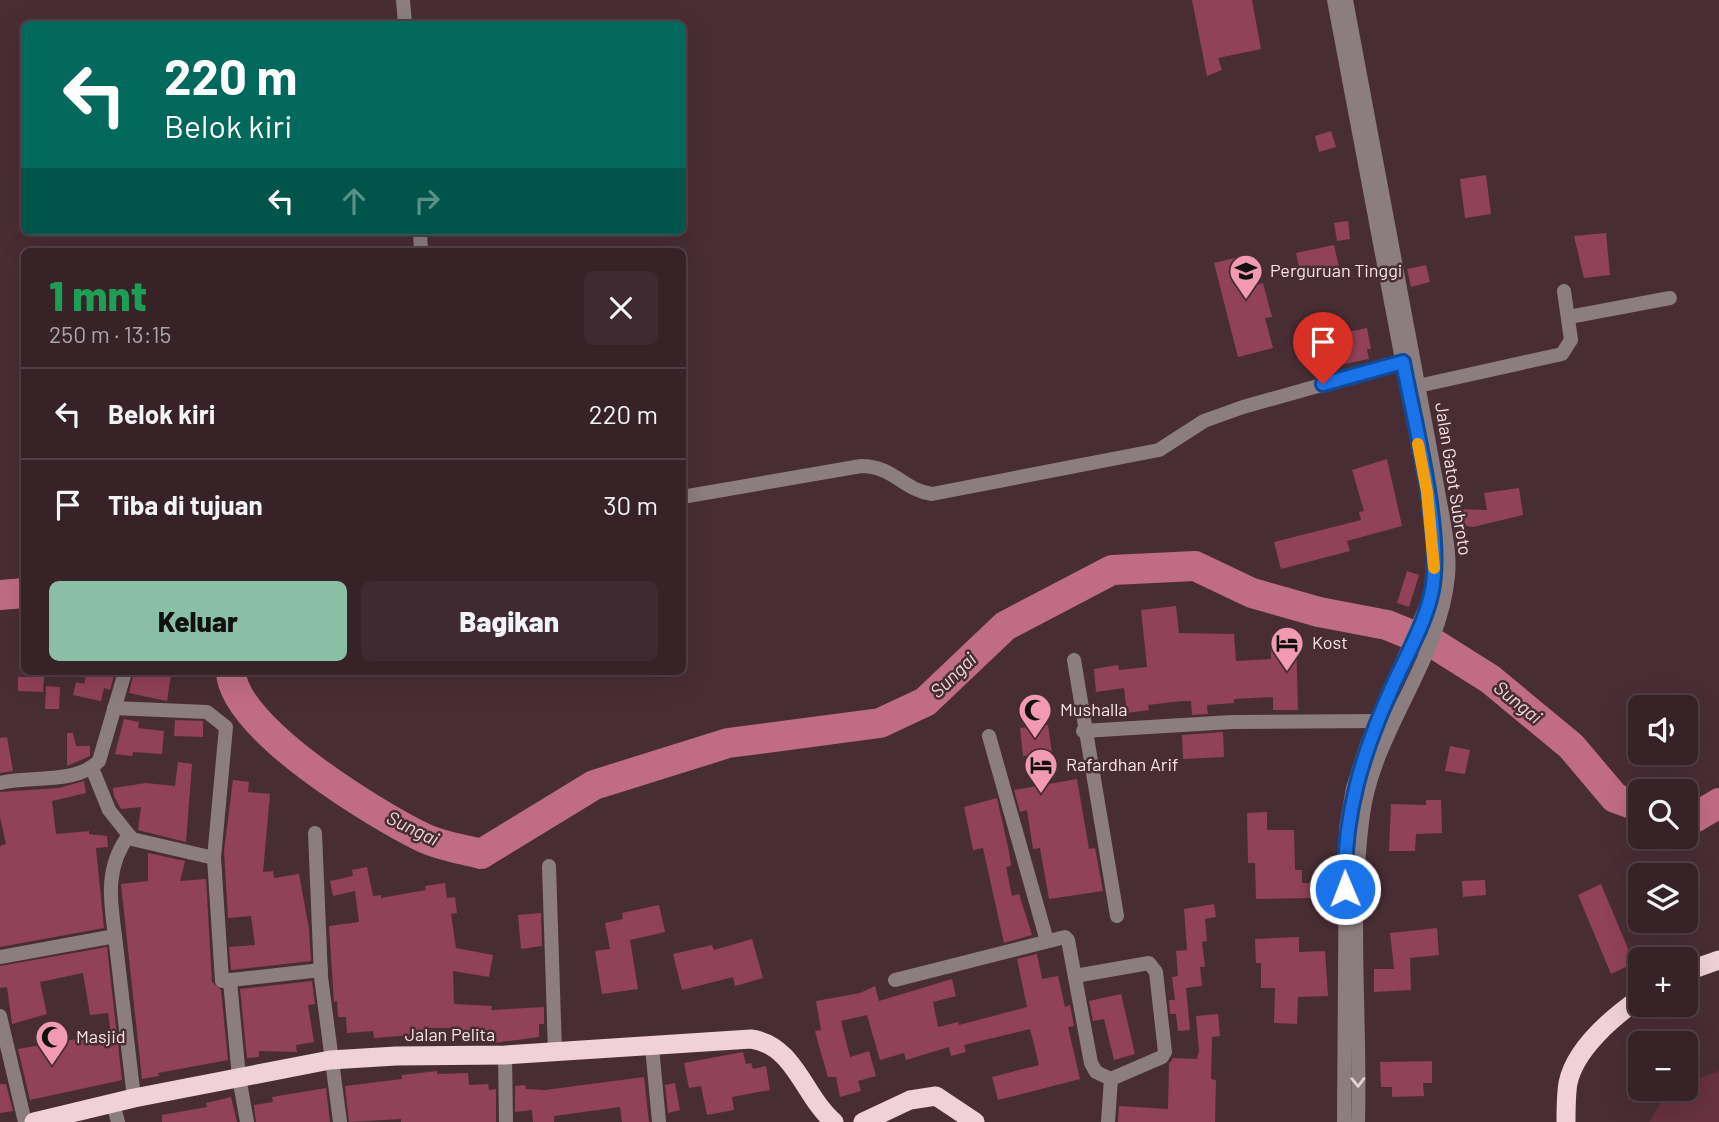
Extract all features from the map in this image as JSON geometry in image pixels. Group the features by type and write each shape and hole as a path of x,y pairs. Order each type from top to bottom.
{"highway":[{"path":"1698,967 1719,960"},
{"path":"1566,1122 1568,1082 1573,1070 1604,1029 1628,1006"},
{"name":"Jalan Pelita","path":"34,1122 116,1112 134,1098 330,1060 396,1056 505,1055 751,1040 765,1043 787,1057 817,1104 834,1122"},
{"path":"863,1122 910,1100 936,1096 975,1122"}],"street":[{"path":"403,0 405,21"},
{"name":"Jalan Gatot Subroto","path":"1334,0 1427,492 1434,551 1433,582 1426,611 1377,721 1353,788 1346,829 1358,1122"},
{"name":"Jalan Gatot Subroto","path":"1345,1122 1352,940 1370,783 1377,757 1413,681 1442,609 1448,574 1447,542 1346,0"},
{"path":"1418,386 1562,354 1571,340 1564,290"},
{"path":"1569,317 1670,298"},
{"path":"686,496 861,466 888,470 920,492 932,494 1068,470 1159,450 1204,421 1242,407 1403,362"},
{"path":"1074,660 1083,731 1117,916"},
{"path":"0,783 18,778 80,775 92,768 99,761 124,675"},
{"path":"114,708 207,712 226,727 214,858 222,981 321,970"},
{"path":"1083,731 1232,722 1377,721"},
{"path":"989,736 1047,941"},
{"path":"92,768 109,810 132,839 214,858"},
{"path":"316,833 321,970 330,1060 340,1122"},
{"path":"129,835 118,850 109,886 134,1098"},
{"path":"549,866 555,1052"},
{"path":"0,957 115,936"},
{"path":"895,980 1065,937 1068,940 1091,1063 1096,1073 1111,1079 1162,1057 1166,1052 1156,972 1149,963 1075,975"},
{"path":"230,981 239,1077 247,1122"},
{"path":"0,1016 25,1122"},
{"path":"652,1048 659,1122"},
{"path":"505,1055 506,1122"},
{"path":"1108,1122 1111,1079"}],"shaded area":[{"path":"1719,1071 1719,1122 1649,1122 1662,1101 1698,1101 1698,1078"}],"building":[{"path":"1192,0 1252,0 1261,49 1218,58 1222,70 1207,76"},
{"path":"1331,131 1336,147 1319,152 1315,136"},
{"path":"1486,175 1491,214 1465,218 1460,179"},
{"path":"1348,221 1350,239 1337,241 1334,223"},
{"path":"1606,233 1610,275 1584,278 1574,236"},
{"path":"1334,245 1339,267 1301,276 1296,253"},
{"name":"Perguruan Tinggi","path":"1250,254 1257,285 1263,283 1272,317 1265,318 1273,348 1238,357 1214,263"},
{"path":"1426,265 1430,282 1411,287 1407,269"},
{"path":"1367,328 1371,349 1367,349 1369,359 1330,367 1324,337"},
{"path":"1387,459 1402,526 1347,541 1350,551 1281,569 1274,542 1361,520 1359,512 1364,511 1352,470"},
{"path":"1519,488 1523,515 1473,527 1456,524 1456,509 1487,510 1484,493"},
{"path":"1407,571 1419,575 1409,607 1397,603"},
{"path":"1176,606 1179,633 1234,634 1236,661 1271,659 1271,635 1296,634 1298,710 1273,710 1273,697 1234,699 1234,703 1207,705 1208,714 1192,715 1191,701 1148,705 1149,710 1127,713 1124,688 1096,692 1094,669 1118,665 1119,670 1147,667 1141,610"},
{"path":"86,675 114,675 110,690 104,688 101,701 73,695 76,682 84,684"},
{"path":"133,675 171,675 167,701 129,693"},
{"path":"18,677 44,677 43,692 18,691"},
{"path":"46,686 60,687 59,709 45,709"},
{"path":"124,719 139,722 138,728 164,731 162,754 115,754"},
{"path":"175,720 203,721 203,737 174,736"},
{"path":"1048,725 1052,753 1023,756 1020,728"},
{"path":"1223,732 1224,757 1183,759 1182,735"},
{"path":"67,733 73,733 76,746 90,746 90,756 67,766"},
{"path":"7,737 13,771 0,773 0,738"},
{"path":"1450,746 1470,750 1465,774 1445,771"},
{"path":"178,762 192,764 186,842 138,830 141,807 121,809 113,788 146,783 175,786"},
{"path":"1077,779 1089,849 1095,848 1103,891 1049,899 1040,848 1033,849 1027,810 1020,812 1014,790"},
{"path":"233,780 249,782 248,792 270,794 263,872 273,871 274,878 299,874 309,929 311,961 231,970 229,947 255,945 251,916 228,918 224,851"},
{"path":"84,781 86,793 52,801 56,834 89,831 89,834 107,836 108,847 96,848 104,928 0,947 0,846 6,844 0,817 0,792 59,788"},
{"path":"997,798 1009,852 1011,866 1006,867 1012,896 1019,894 1032,935 1004,943 983,848 973,850 964,807"},
{"path":"1426,800 1441,800 1442,833 1416,834 1415,851 1389,851 1391,804 1426,805"},
{"path":"1267,812 1267,830 1294,830 1295,870 1302,870 1302,883 1310,883 1310,898 1256,899 1255,863 1248,863 1247,813"},
{"path":"148,853 185,861 180,881 206,879 212,982 221,990 228,1060 158,1073 159,1076 142,1079 121,884 148,881"},
{"path":"367,867 373,896 381,895 381,898 426,890 425,886 445,883 447,898 455,897 457,913 451,914 456,948 493,955 489,977 453,971 454,1004 492,1006 491,1010 544,1007 544,1024 539,1024 539,1037 494,1043 495,1033 456,1031 456,1028 424,1028 424,1034 374,1038 373,1031 347,1033 346,1017 338,1017 337,1001 334,1002 329,926 359,922 355,891 333,896 330,881 353,876 352,870"},
{"path":"1485,880 1486,895 1463,897 1462,881"},
{"path":"1601,884 1628,949 1628,966 1611,974 1578,895"},
{"path":"1214,904 1216,917 1205,919 1207,941 1202,942 1205,967 1200,967 1202,986 1186,988 1190,1030 1178,1031 1176,1014 1170,1014 1169,1000 1175,1000 1172,977 1178,976 1176,951 1187,950 1184,909"},
{"path":"659,905 665,932 630,940 638,989 602,994 595,951 610,949 605,923 623,919 622,913"},
{"path":"541,913 542,946 521,949 518,915"},
{"path":"1437,928 1439,955 1410,958 1411,990 1374,992 1374,969 1394,969 1390,933"},
{"path":"1299,937 1299,952 1325,951 1328,996 1298,997 1297,1024 1274,1023 1275,988 1261,988 1261,963 1256,963 1255,939"},
{"path":"752,939 763,978 735,986 733,977 682,990 673,954 712,945 714,950"},
{"path":"107,947 122,1080 30,1100 18,1049 111,1033 108,1013 90,1015 83,973 40,982 47,1014 12,1024 7,987 0,988 0,966"},
{"path":"1037,954 1042,979 1058,976 1065,1007 1070,1005 1074,1026 1068,1027 1080,1079 998,1100 992,1077 1039,1065 1030,1029 964,1045 966,1052 951,1056 949,1047 906,1060 904,1053 880,1060 867,1015 841,1021 850,1057 869,1051 876,1076 858,1081 861,1091 840,1097 836,1077 828,1077 815,1031 821,1030 816,1001 860,993 875,986 879,1001 952,979 956,996 933,1002 938,1027 958,1022 959,1025 1027,1007 1017,959"},
{"path":"312,981 315,1004 308,1005 314,1042 296,1045 297,1052 259,1051 259,1057 247,1058 240,989"},
{"path":"1121,994 1135,1054 1114,1060 1104,1019 1093,1021 1089,1001"},
{"path":"1218,1014 1220,1036 1212,1037 1211,1079 1216,1080 1215,1122 1118,1122 1119,1106 1168,1109 1169,1064 1173,1058 1197,1059 1199,1051 1196,1016"},
{"path":"743,1052 746,1064 751,1063 753,1069 766,1066 770,1090 732,1097 734,1110 707,1115 701,1086 689,1088 684,1063"},
{"path":"1432,1061 1432,1083 1423,1083 1424,1096 1392,1097 1392,1087 1381,1087 1380,1062"},
{"path":"437,1071 437,1074 468,1073 469,1085 488,1084 489,1090 496,1089 496,1122 401,1122 401,1119 349,1122 345,1086 402,1079 402,1075"},
{"path":"644,1077 649,1122 622,1122 620,1107 554,1116 554,1122 533,1122 532,1110 515,1112 515,1086 525,1085 526,1089 545,1090"},
{"path":"675,1083 680,1110 668,1113 665,1085"},
{"path":"0,1084 6,1084 13,1111 0,1113"},
{"path":"326,1088 330,1122 256,1122 254,1105 273,1102 272,1097"},
{"path":"231,1097 237,1122 162,1122 162,1115 207,1107 206,1103"}],"waterway":[{"name":"Sungai","path":"232,675 238,694 255,718 280,743 342,790 424,838 481,854 594,785 728,743 880,723 925,702 1005,626 1112,570 1195,566 1252,593 1319,612 1387,625 1436,645 1490,679 1571,746 1615,798 1628,803"},
{"name":"Sungai","path":"0,595 21,593"},
{"name":"Sungai","path":"1698,816 1719,803"}],"slow traffic":[{"path":"1418,444 1427,492 1434,568"}],"place":[{"name":"Perguruan Tinggi","path":"1246,301"},
{"name":"Kost","path":"1287,673"},
{"name":"Mushalla","path":"1035,740"},
{"name":"Rafardhan Arif","path":"1041,795"},
{"name":"Masjid","path":"52,1067"}],"route":[{"path":"1323,384 1403,362 1427,492 1434,551 1431,595 1426,611 1367,744 1353,788 1346,829 1345,889"}]}
